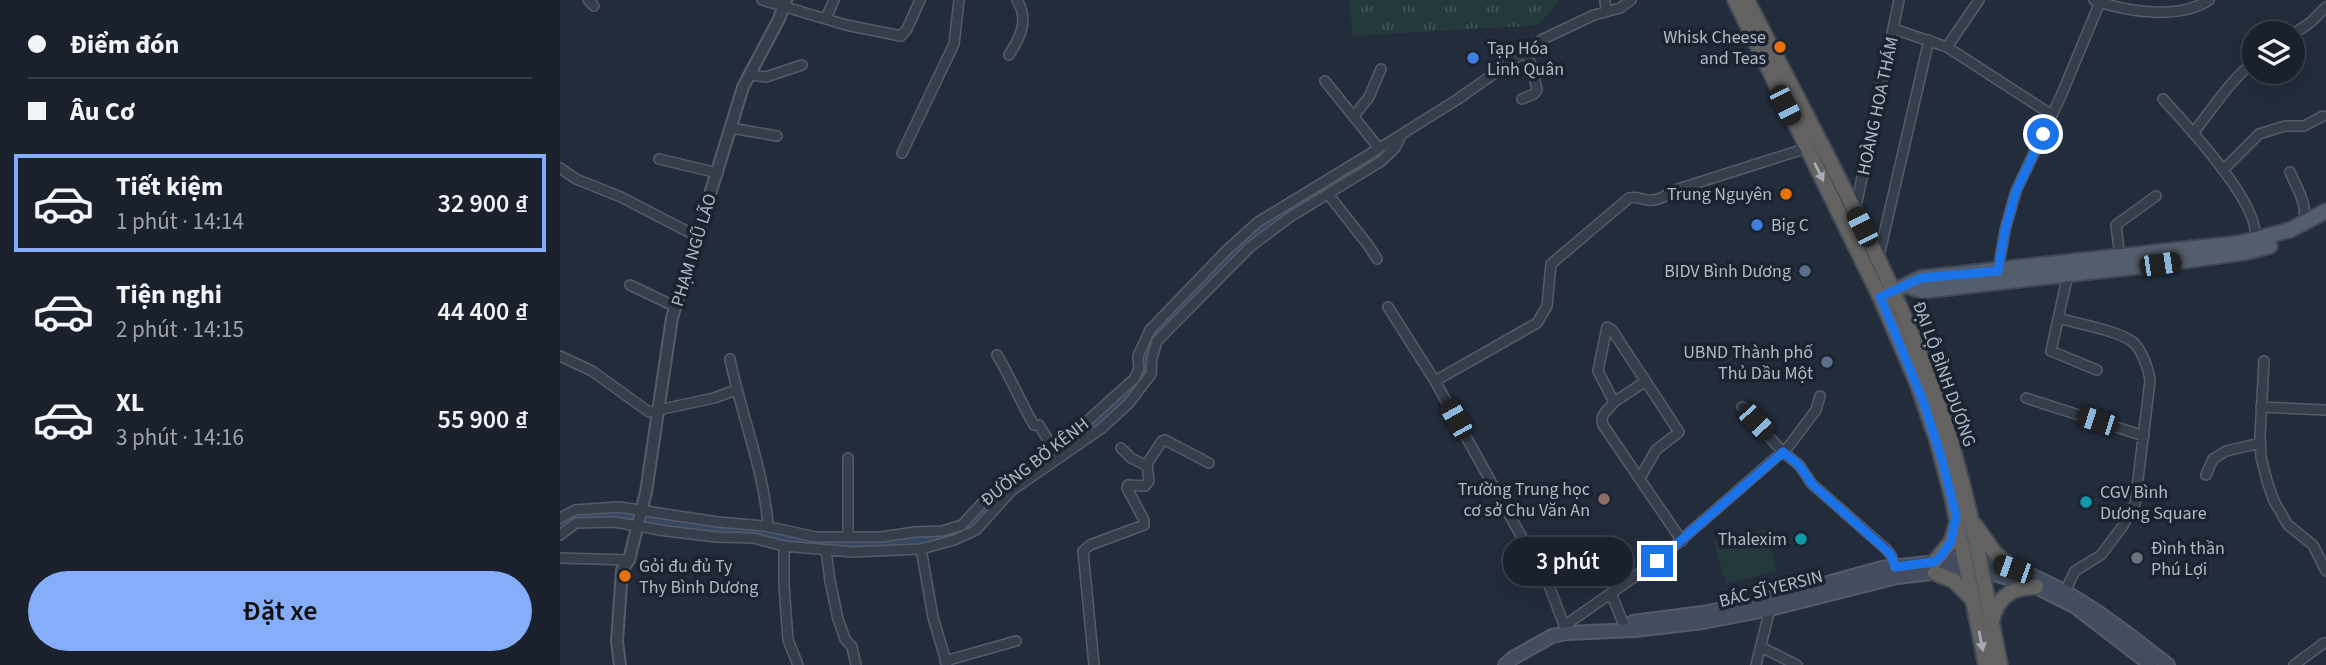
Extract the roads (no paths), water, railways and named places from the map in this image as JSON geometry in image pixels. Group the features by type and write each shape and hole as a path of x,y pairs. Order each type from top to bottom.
{"highway":[{"name":"ĐẠI LỘ BÌNH DƯƠNG","path":"1735,0 1848,232 1846,240 1870,289 1894,291"},
{"name":"ĐẠI LỘ BÌNH DƯƠNG","path":"1747,0 1894,291 1939,404 1962,516 1992,622 2000,665"},
{"path":"1973,600 1959,584 1934,567 1951,542 1962,516 2013,569"},
{"name":"ĐẠI LỘ BÌNH DƯƠNG","path":"1974,564 1973,600 1986,665"},
{"path":"1992,622 1996,606 2006,594 2016,589 2036,587"}],"main road":[{"path":"1894,291 1921,278 2254,240 2325,217"},
{"path":"1894,291 1922,291 2247,252 2270,246 2325,217"},
{"path":"1974,564 2013,569 2081,600 2151,665"},
{"path":"1974,564 2036,587 2074,606 2168,665"},
{"name":"BÁC SĨ YERSIN","path":"1504,665 1566,629 1598,632 1703,618 1770,604 1895,567 1974,564"},
{"name":"BÁC SĨ YERSIN","path":"1820,590 1897,577 1934,567"},
{"name":"BÁC SĨ YERSIN","path":"1581,631 1592,626 1661,623"}],"street":[{"path":"762,0 785,3 826,18 901,36 920,0"},
{"path":"826,18 834,0"},
{"path":"902,153 954,44 959,0"},
{"path":"1009,54 1018,38 1023,17 1023,10 1017,0"},
{"path":"1605,0 1606,12"},
{"name":"ĐƯỜNG BỜ KÊNH","path":"560,518 575,510 598,507 641,510 768,526 816,537 881,537 942,531 962,525 998,486 1073,433 1134,379 1139,369 1138,356 1150,330 1226,251 1258,222 1458,99 1543,39 1620,8 1631,0"},
{"name":"HOÀNG HOA THÁM","path":"1855,212 1899,0"},
{"path":"1947,47 1979,0"},
{"path":"1998,271 2005,230 2016,191 2052,115 2097,1 2170,13 2186,11 2209,0"},
{"name":"PHẠM NGŨ LÃO","path":"637,525 676,307 743,88 785,3"},
{"path":"2305,26 2326,7"},
{"path":"1894,29 1947,47 2052,115"},
{"path":"1878,261 1929,40"},
{"path":"1522,99 1537,90 1532,66 1525,51"},
{"path":"750,75 766,77 803,65"},
{"path":"1354,116 1369,97 1381,69"},
{"path":"2193,133 2242,73"},
{"path":"1325,80 1378,147"},
{"path":"2163,99 2223,170 2249,209 2256,234 2254,240"},
{"path":"2223,170 2259,134 2285,126 2304,126 2323,116"},
{"path":"731,128 777,135"},
{"path":"560,535 576,523 614,522 717,537 753,538 785,546 853,552 917,548 954,540 976,530 1011,491 1102,428 1129,403 1151,374 1157,341 1250,247 1290,217 1380,162 1395,148 1402,134"},
{"path":"1435,382 1537,323 1547,306 1551,264 1629,198 1638,196 1647,200 1659,199 1675,190 1807,148"},
{"path":"659,159 718,173"},
{"path":"560,168 576,179 621,197 698,237"},
{"path":"2290,172 2305,209 2306,216 2302,224"},
{"path":"1328,194 1377,260"},
{"path":"2120,257 2116,225 2156,195"},
{"path":"2068,274 2052,351 2097,370"},
{"path":"630,285 676,307"},
{"path":"1388,307 1435,382 1550,588 1566,629 1682,541 1783,452 1816,410 1820,396"},
{"path":"2058,318 2134,343 2149,366 2150,381 2134,504 2122,527 2101,555 2075,571 2065,591"},
{"path":"1614,402 1598,372 1607,327 1612,330 1679,432 1656,450 1640,478"},
{"path":"997,355 1034,425 1039,425 1052,448"},
{"path":"560,356 592,371 649,412 714,398 736,390"},
{"path":"730,359 736,390 762,478 768,526"},
{"path":"2264,361 2260,443 2267,481 2274,501 2288,525 2322,551 2326,570"},
{"path":"1646,381 1614,402 1602,416 1603,425 1682,541"},
{"path":"2026,398 2144,436"},
{"path":"1742,407 1783,452 1799,465 1812,484 1891,555 1895,567"},
{"path":"2261,407 2326,410"},
{"path":"1094,665 1083,551 1090,545 1144,525 1127,488 1128,485 1145,486 1150,478 1147,466 1162,441 1165,440 1209,463"},
{"path":"2206,475 2213,458 2219,454 2260,443"},
{"path":"1121,448 1131,458 1147,466"},
{"path":"848,458 848,537"},
{"path":"620,665 617,641 622,570 629,560 637,525"},
{"path":"915,533 946,663 1016,640"},
{"path":"785,546 783,585 788,640 797,665"},
{"path":"826,550 838,619 845,639 852,647 856,665"},
{"path":"560,558 629,560"},
{"path":"1611,593 1623,623"},
{"path":"1756,665 1770,604"},
{"path":"2294,665 2324,643"},
{"path":"1761,647 1797,665"}],"water":[{"path":"1380,150 1383,153 1273,225 1155,340 1145,378 1137,390 1096,429 1051,461 970,530 948,539 907,547 829,547 778,542 760,535 717,533 602,519 560,532 560,523 566,516 580,511 622,511 873,541 913,538 957,529 1008,482 1069,441 1128,391 1140,378 1141,358 1149,336 1252,233 1269,219"}],"place":[{"name":"Whisk Cheese and Teas","path":"1780,47"},
{"name":"Tạp Hóa Linh Quân","path":"1473,58"},
{"name":"Trung Nguyên","path":"1786,194"},
{"name":"Big C","path":"1757,225"},
{"name":"BIDV Bình Dương","path":"1805,271"},
{"name":"UBND Thành phố Thủ Dầu Một","path":"1827,362"},
{"name":"Trường Trung học cơ sở Chu Văn An","path":"1604,499"},
{"name":"CGV Bình Dương Square","path":"2086,502"},
{"name":"Thalexim","path":"1801,539"},
{"name":"Đình thần Phú Lợi","path":"2137,558"},
{"name":"Gỏi đu đủ Ty Thy Bình Dương","path":"625,576"}]}
